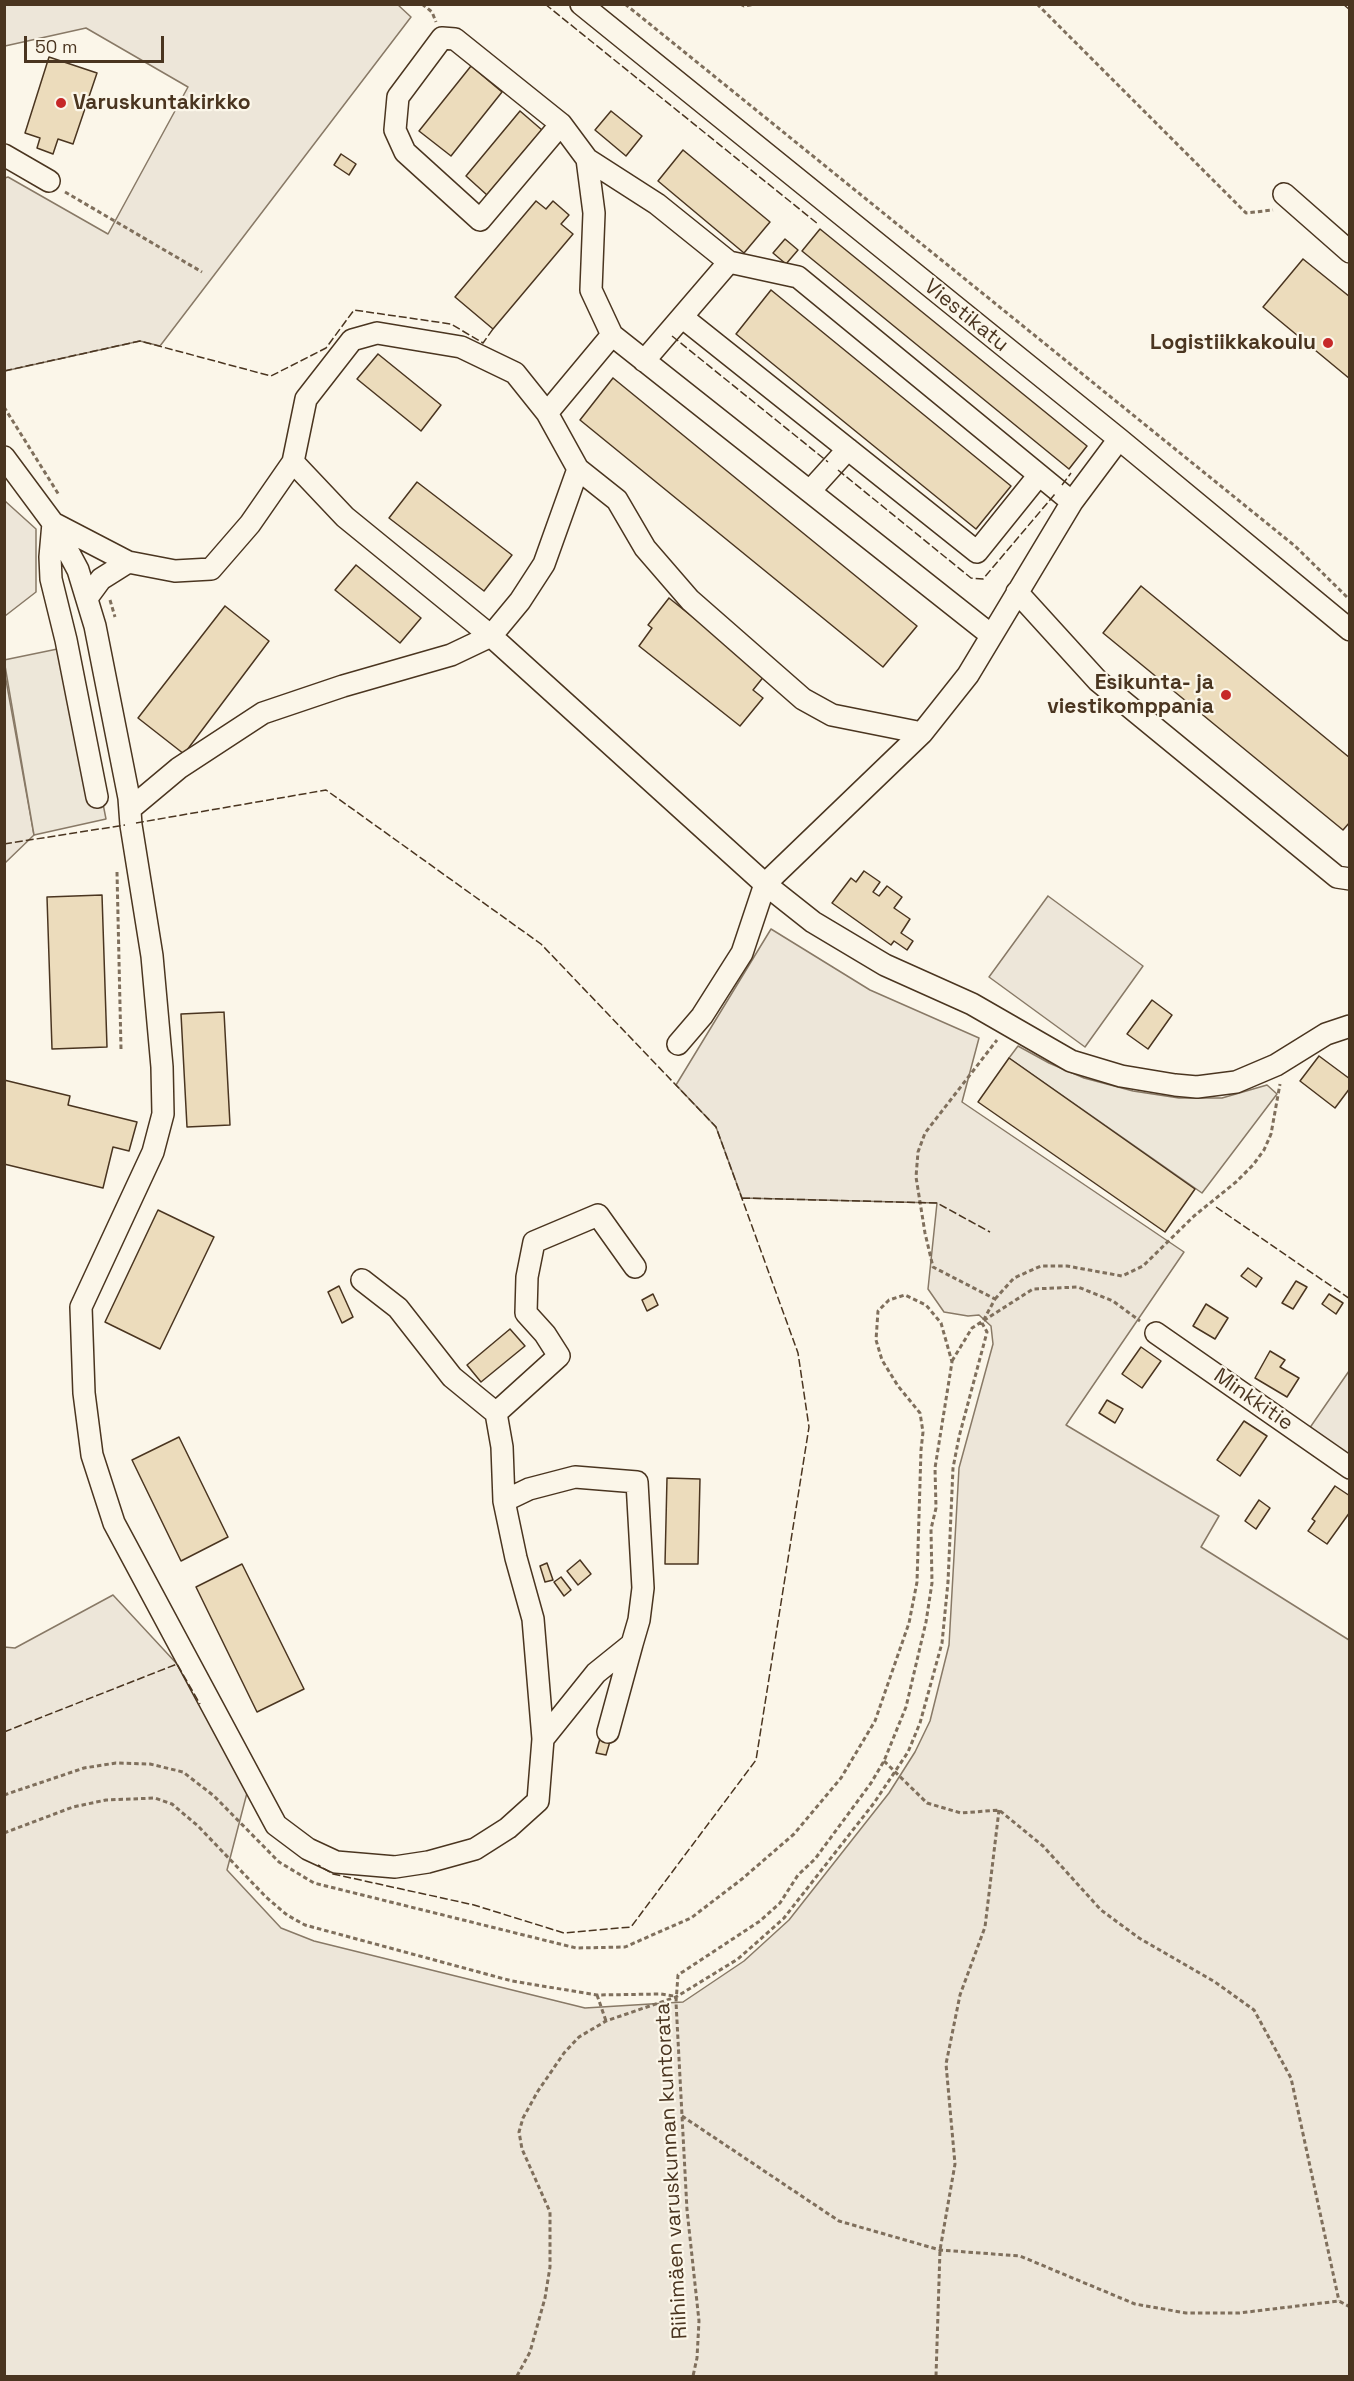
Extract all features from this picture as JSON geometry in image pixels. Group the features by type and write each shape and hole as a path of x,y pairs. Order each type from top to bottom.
{"street":[{"name":"Viestikatu","path":"581,4 1119,439 1350,630"},
{"path":"561,124 480,220 405,152 395,130 398,97 442,38 455,39 561,124 587,159 657,204 729,262 798,276 1072,502"},
{"path":"4,155 49,181"},
{"path":"587,159 594,213 591,290 612,335 991,635"},
{"path":"1292,201 1350,252"},
{"path":"644,361 729,262"},
{"path":"682,317 976,552 1039,475"},
{"path":"53,523 128,562 175,571 211,569 250,524 293,462 306,399 352,340 377,333 460,347 515,373 547,413 578,469 617,500 645,548 690,600 804,699 832,715 922,733"},
{"path":"547,413 612,335"},
{"path":"678,1044 702,1016 742,953 765,884 922,733 973,669 991,635 1072,502 1119,439"},
{"path":"810,491 848,449"},
{"path":"4,457 53,523 78,570 95,626 130,817 152,956 162,1067 163,1114 153,1152 81,1307 87,1427 92,1455 114,1523 276,1825 308,1849 336,1862 395,1867 428,1862 475,1849 508,1828 538,1801 543,1739 533,1619 516,1558 504,1501 502,1447 496,1413 452,1377 398,1308 362,1281"},
{"path":"293,462 345,517 491,636 765,884 813,922 849,945 918,981 972,1004 1053,1052 1095,1070 1175,1085 1219,1086 1257,1075 1326,1034 1350,1026"},
{"path":"130,817 179,768 263,713 343,686 451,655 491,636 520,601 544,564 578,469"},
{"path":"53,523 51,579 66,640 97,797"},
{"path":"87,598 101,579 128,562"},
{"path":"1017,592 1098,681 1336,877 1350,879"},
{"path":"496,1413 559,1356 545,1334 526,1313 527,1277 534,1242 598,1215 635,1267"},
{"name":"Minkkitie","path":"1156,1333 1350,1468"},
{"path":"504,1501 529,1489 575,1477 637,1482 643,1588 639,1620 608,1732"},
{"path":"543,1739 597,1673 632,1644"}],"path":[{"path":"625,4 1295,546 1350,600"},
{"path":"740,4 744,6 756,4"},
{"path":"1037,4 1246,213 1292,201"},
{"path":"49,181 202,272"},
{"path":"994,1299 933,1267 916,1177 918,1152 925,1133 1008,1026"},
{"path":"982,1323 994,1299 1014,1278 1041,1266 1067,1266 1122,1276 1143,1266 1194,1216 1236,1182 1264,1150 1277,1108 1280,1083 1276,1065"},
{"path":"952,1362 972,1328 1034,1289 1078,1287 1113,1301 1156,1333"},
{"name":"Riihimäen varuskunnan kuntorata","path":"4,1796 84,1768 116,1763 150,1764 183,1772 214,1796 279,1862 314,1883 576,1948 625,1947 692,1918 742,1880 794,1834 840,1778 874,1721 909,1623 917,1582 920,1457 923,1432 920,1413 898,1386 882,1360 876,1340 878,1311 889,1300 905,1296 926,1305 941,1323 952,1362 935,1468 936,1508 931,1529 932,1583 926,1622 906,1707 884,1761 871,1783 815,1859 798,1875 780,1903 760,1921 678,1975 676,1996 687,2210 699,2320 697,2358 693,2376"},
{"path":"517,2376 530,2352 545,2298 550,2267 550,2212 522,2149 519,2132 523,2118 538,2091 564,2053 579,2037 606,2021 676,1996 738,1959 784,1918 874,1803 908,1752 920,1723 942,1643 948,1582 953,1468 987,1332 982,1323"},
{"path":"884,1761 927,1803 961,1813 999,1810 1043,1846 1101,1910 1139,1938 1215,1982 1254,2010 1291,2078 1339,2301"},
{"path":"4,1833 39,1818 84,1804 106,1800 155,1798 172,1804 198,1826 266,1897 287,1915 305,1925 512,1981 597,1995 661,1994 676,1996"},
{"path":"936,2376 940,2250 955,2164 946,2064 960,1995 985,1927 999,1810"},
{"path":"597,1995 606,2021"},
{"path":"682,2116 839,2221 940,2250 1020,2256 1135,2304 1186,2313 1239,2313 1339,2301 1350,2307"}],"shaded area":[{"path":"397,4 411,17 160,346 140,341 5,371 5,178 8,177 108,234 188,87 86,28 5,46 5,5"},
{"path":"5,501 36,529 36,592 5,616"},
{"path":"72,646 106,819 34,835 4,660"},
{"path":"4,669 34,835 5,863 4,863"},
{"path":"1048,896 1143,966 1085,1047 989,977"},
{"path":"771,929 870,990 979,1038 962,1102 1184,1252 1066,1425 1219,1516 1201,1547 1349,1640 1349,2376 5,2376 4,1647 15,1648 113,1595 177,1664 248,1789 227,1870 281,1928 314,1941 585,2008 683,2002 744,1961 789,1920 889,1793 915,1752 930,1721 949,1645 959,1468 993,1344 991,1326 979,1315 968,1316 944,1312 928,1289 937,1203 742,1198 716,1127 676,1085"},
{"path":"1018,1046 1084,1078 1133,1091 1179,1098 1222,1098 1267,1085 1277,1094 1202,1193 1009,1058"},
{"path":"1349,1371 1349,1457 1309,1429"}],"building":[{"name":"Varuskuntakirkko","path":"49,57 97,73 73,144 58,139 53,154 37,148 40,138 25,133"},
{"path":"471,66 502,92 451,156 419,131"},
{"path":"520,111 542,130 487,195 466,176"},
{"path":"611,111 642,136 626,156 595,130"},
{"path":"683,150 770,222 744,253 658,181"},
{"path":"341,154 356,164 349,175 334,165"},
{"path":"536,201 546,209 553,201 569,215 561,224 573,234 493,329 455,297"},
{"path":"820,229 1087,446 1069,469 802,251"},
{"path":"785,239 798,250 786,264 773,253"},
{"name":"Logistiikkakoulu","path":"1303,259 1350,297 1350,379 1263,307"},
{"path":"771,290 1011,486 976,529 736,334"},
{"path":"378,354 441,405 421,431 357,379"},
{"path":"613,378 917,626 883,667 580,420"},
{"path":"417,482 512,555 484,591 389,518"},
{"path":"356,565 421,618 400,643 335,590"},
{"name":"Esikunta- ja viestikomppania","path":"1141,586 1350,758 1350,822 1343,830 1103,633"},
{"path":"669,598 765,675 753,690 763,698 740,726 639,646 652,628 648,625"},
{"path":"225,606 269,641 184,754 138,718"},
{"path":"864,871 880,882 873,892 879,896 887,886 902,897 894,908 910,919 901,933 913,941 907,950 894,941 891,945 832,903 851,878 856,882"},
{"path":"102,895 107,1047 52,1049 47,897"},
{"path":"1152,1000 1172,1015 1148,1049 1127,1034"},
{"path":"224,1012 230,1125 187,1127 181,1014"},
{"path":"1319,1056 1350,1079 1350,1088 1335,1108 1300,1081"},
{"path":"1009,1058 1195,1189 1165,1232 978,1102"},
{"path":"4,1080 70,1096 68,1105 137,1122 129,1151 113,1147 103,1188 4,1164"},
{"path":"158,1210 214,1237 160,1349 105,1322"},
{"path":"1248,1268 1262,1278 1256,1287 1241,1276"},
{"path":"1296,1281 1307,1287 1293,1309 1282,1303"},
{"path":"339,1286 353,1317 342,1323 328,1292"},
{"path":"653,1294 658,1305 647,1311 642,1300"},
{"path":"1329,1294 1343,1303 1336,1314 1322,1304"},
{"path":"1206,1304 1228,1318 1215,1339 1193,1326"},
{"path":"510,1329 525,1346 481,1382 467,1365"},
{"path":"1141,1347 1161,1361 1142,1388 1122,1374"},
{"path":"1270,1351 1285,1360 1280,1367 1299,1378 1287,1397 1255,1378"},
{"path":"1107,1400 1123,1409 1115,1423 1099,1413"},
{"path":"1244,1421 1267,1436 1240,1476 1217,1460"},
{"path":"179,1437 228,1537 181,1561 132,1460"},
{"path":"667,1478 700,1479 698,1564 665,1564"},
{"path":"1335,1486 1350,1496 1350,1512 1327,1544 1308,1531 1315,1521 1312,1519"},
{"path":"1259,1500 1270,1508 1256,1529 1245,1521"},
{"path":"580,1560 591,1574 578,1585 567,1571"},
{"path":"547,1563 553,1580 545,1582 540,1566"},
{"path":"242,1564 304,1689 257,1712 196,1587"},
{"path":"561,1577 571,1590 564,1596 554,1582"},
{"path":"601,1735 611,1738 606,1755 596,1753"}],"fence":[{"path":"545,4 818,224"},
{"path":"1343,4 1350,10"},
{"path":"4,371 140,341 271,376 326,348 354,310 451,324 483,343 493,329"},
{"path":"672,336 828,462"},
{"path":"838,470 971,578 983,579 1055,494"},
{"path":"1062,485 1071,473"},
{"path":"136,823 326,790 541,944 716,1127 798,1353 809,1427 756,1760 631,1927 564,1933 474,1905 333,1874 318,1865"},
{"path":"4,844 125,825"},
{"path":"742,1198 937,1203 990,1232"},
{"path":"1216,1207 1350,1299"},
{"path":"4,1732 177,1664 200,1704"}],"place":[{"name":"Varuskuntakirkko","path":"61,103"},
{"name":"Logistiikkakoulu","path":"1328,343"},
{"name":"Esikunta- ja viestikomppania","path":"1226,695"}]}
